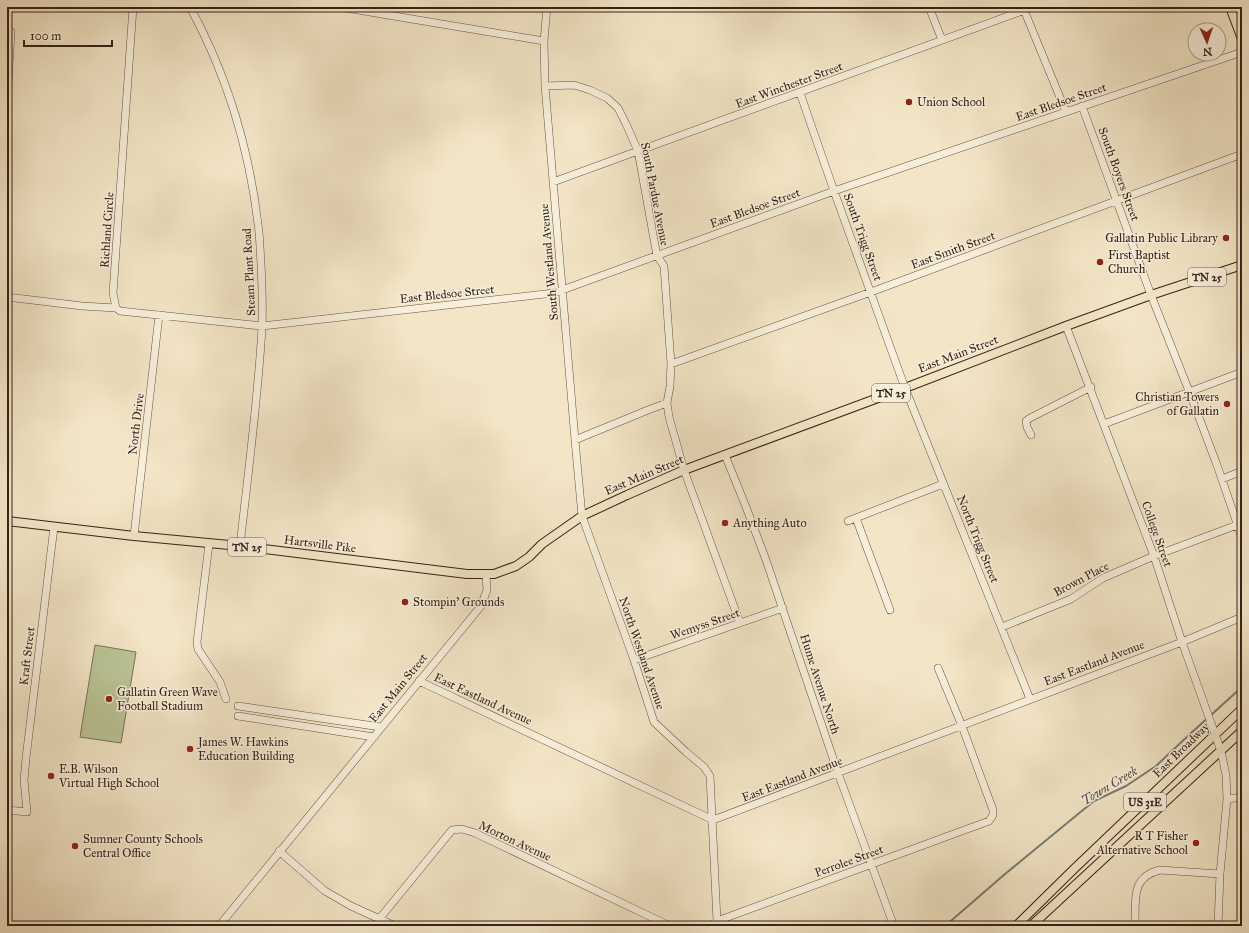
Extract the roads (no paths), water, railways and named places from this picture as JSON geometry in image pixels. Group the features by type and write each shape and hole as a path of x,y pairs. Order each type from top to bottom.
{"main road":[{"path":"1230,7 1242,39"},
{"name":"East Main Street","path":"486,575 502,572 516,566 529,557 542,544 582,516 684,470 905,388 1066,326 1242,264"},
{"name":"Hartsville Pike","path":"7,521 134,536 240,546 438,571 486,575"},
{"name":"East Broadway","path":"1016,926 1242,709"},
{"name":"US 31E","path":"1031,926 1242,731"}],"street":[{"name":"Richland Circle","path":"116,308 113,293 134,7"},
{"name":"Steam Plant Road","path":"190,7 220,70 231,100 246,152 258,226 262,326 240,546"},
{"path":"340,7 544,41"},
{"name":"South Westland Avenue","path":"547,7 544,41 546,86 582,516"},
{"path":"929,7 942,40"},
{"name":"East Winchester Street","path":"553,182 1033,7"},
{"path":"1024,10 1066,112"},
{"path":"7,101 11,32"},
{"name":"East Bledsoe Street","path":"262,326 554,293 834,191 1242,52"},
{"name":"South Pardue Avenue","path":"546,86 574,85 590,90 607,98 618,108 638,151 657,256 664,266 671,364 670,386 667,403 669,417 684,470 740,623"},
{"name":"South Trigg Street","path":"800,93 905,388"},
{"name":"South Boyers Street","path":"1082,106 1151,295 1222,479 1242,538"},
{"name":"East Smith Street","path":"671,364 871,292 1242,154"},
{"path":"7,297 82,306 116,308 120,311 262,326"},
{"name":"North Drive","path":"134,536 159,315"},
{"name":"College Street","path":"1066,326 1154,556 1210,724 1221,751 1226,775 1227,799 1220,874 1218,926"},
{"path":"1104,424 1242,372"},
{"name":"North Trigg Street","path":"905,388 1030,699"},
{"path":"1031,435 1026,421 1091,388"},
{"path":"575,440 667,403"},
{"name":"Hume Avenue North","path":"725,455 746,507 783,608 838,773 892,921"},
{"path":"1222,479 1242,472"},
{"path":"848,521 943,484"},
{"name":"North Westland Avenue","path":"582,516 634,660 654,722 704,767 710,776 713,820 714,924"},
{"path":"856,518 890,610"},
{"name":"Brown Place","path":"1002,627 1071,599 1103,578 1154,556 1237,525"},
{"name":"Kraft Street","path":"7,810 27,812 24,780 26,758 54,527"},
{"path":"209,544 197,642 198,649 220,682 226,699"},
{"name":"East Main Street","path":"219,926 481,606 486,590 486,575"},
{"name":"Wemyss Street","path":"634,660 783,608"},
{"name":"East Eastland Avenue","path":"419,681 713,820 1182,642 1242,617"},
{"path":"938,668 962,726"},
{"path":"238,706 381,727"},
{"path":"238,716 374,737"},
{"name":"Perrolee Street","path":"714,924 989,821 993,814 993,810 962,726"},
{"path":"1227,799 1242,797"},
{"name":"Morton Avenue","path":"380,918 452,830 462,829 475,833 670,926"},
{"path":"279,851 325,891 351,906 395,926"},
{"path":"1134,926 1137,889 1140,882 1147,875 1160,870 1220,874"}],"waterway":[{"name":"Town Creek","path":"945,926 1005,874 1094,801 1126,786 1156,766 1242,687"}],"place":[{"name":"Union School","path":"909,102"},
{"name":"Gallatin Public Library","path":"1226,238"},
{"name":"First Baptist Church","path":"1100,262"},
{"name":"Christian Towers of Gallatin","path":"1227,404"},
{"name":"Anything Auto","path":"725,523"},
{"name":"Stompin’ Grounds","path":"405,602"},
{"name":"Gallatin Green Wave Football Stadium","path":"109,699"},
{"name":"James W. Hawkins Education Building","path":"190,749"},
{"name":"E.B. Wilson Virtual High School","path":"51,776"},
{"name":"R T Fisher Alternative School","path":"1196,843"},
{"name":"Sumner County Schools Central Office","path":"75,846"}]}
